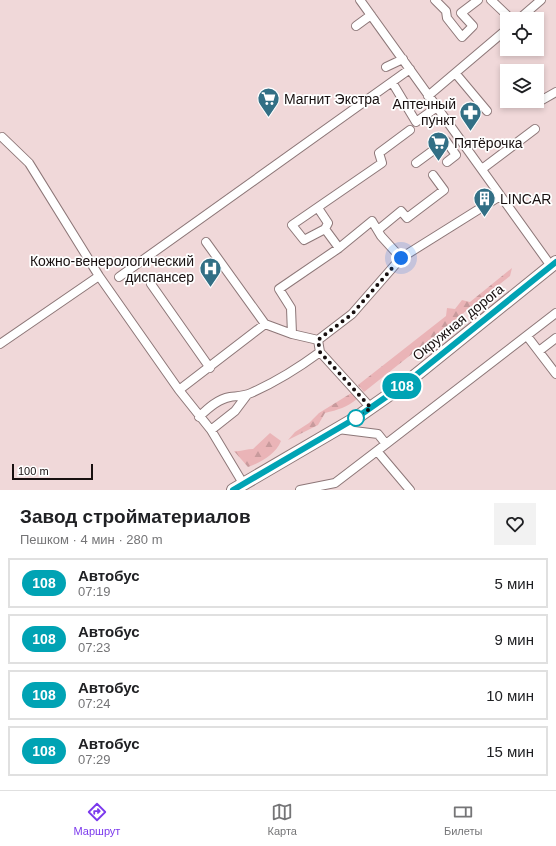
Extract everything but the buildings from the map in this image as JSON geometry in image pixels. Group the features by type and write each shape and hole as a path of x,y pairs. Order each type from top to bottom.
{"highway":[{"name":"Окружная дорога","path":"239,487 371,408 406,383 554,264"}],"street":[{"path":"360,0 500,196 554,264"},
{"path":"435,0 446,12 447,18 462,37 473,26 461,13 478,0"},
{"path":"491,0 504,12"},
{"path":"527,12 541,0"},
{"path":"356,26 371,15"},
{"path":"428,96 456,74 500,35"},
{"path":"386,67 402,59"},
{"path":"119,277 410,69"},
{"path":"456,74 487,111"},
{"path":"392,82 416,122 436,107"},
{"path":"544,99 556,92"},
{"path":"482,169 534,129"},
{"path":"318,208 328,223 325,229 304,240 292,225 382,164 379,153 410,130"},
{"path":"416,164 446,141 457,136"},
{"path":"2,137 29,163 99,276 179,390 199,417 211,430 239,487"},
{"path":"446,141 456,155 447,162"},
{"path":"378,230 401,212 407,218 444,190 433,175"},
{"path":"318,340 352,314 401,258 500,196"},
{"path":"292,334 291,308 278,289 339,248 372,221 381,236 401,258"},
{"path":"325,229 339,248"},
{"path":"206,242 265,324 292,334 318,340"},
{"path":"0,344 99,276"},
{"path":"150,284 210,368"},
{"path":"300,490 336,483 556,313"},
{"path":"179,390 210,368 265,324"},
{"path":"527,336 556,374"},
{"path":"538,351 556,338"},
{"path":"318,340 320,352 371,408"},
{"path":"199,417 212,405 228,397 247,395 291,374 320,352"},
{"path":"211,430 234,411 247,395"},
{"path":"338,429 378,434 386,444"},
{"path":"377,450 410,490"}],"green space":[{"path":"512,268 510,276 364,392 358,385 446,316 447,308 455,309 462,300 470,302"},
{"path":"353,392 357,399 353,402 342,408 325,413 318,425 288,440 295,432 309,423 319,413"},
{"path":"270,433 281,441 279,446 272,454 258,463 248,467 234,451 253,449"}],"bus line":[{"name":"108","path":"233,490 244,485 356,418 406,383 556,262"}],"place":[{"name":"Магнит Экстра","path":"268,118"},
{"name":"Аптечный пункт","path":"471,132"},
{"name":"Пятёрочка","path":"439,162"},
{"name":"LINCAR","path":"484,218"},
{"name":"Кожно-венерологический диспансер","path":"210,288"}],"route":[{"path":"356,418 371,408 344,381 320,352 318,340 352,314 401,258"}]}
